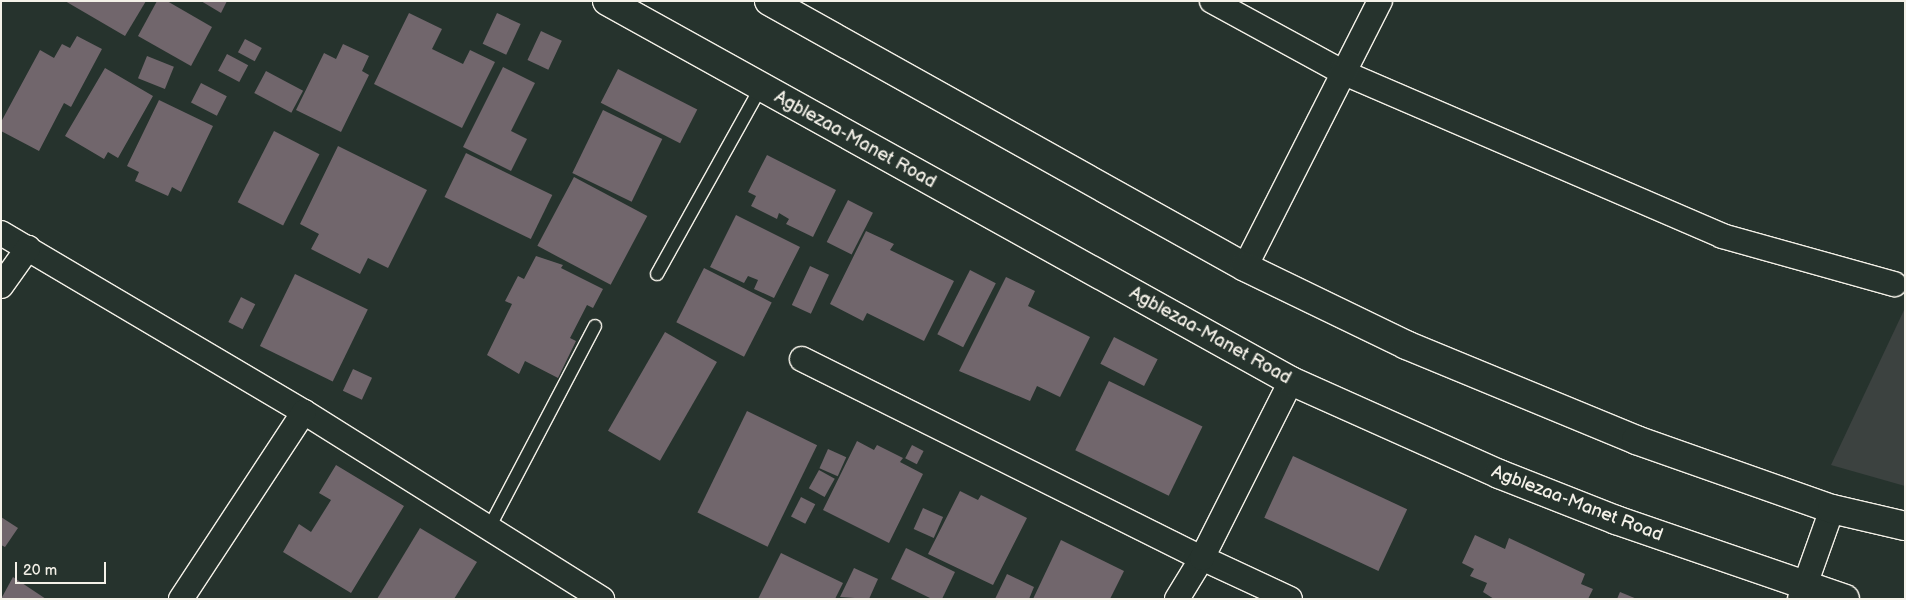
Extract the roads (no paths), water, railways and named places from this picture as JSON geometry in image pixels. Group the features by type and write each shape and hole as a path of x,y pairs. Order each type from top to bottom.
{"main road":[{"name":"Agblezaa-Manet Road","path":"607,1 1291,381 1499,474 1802,593 1845,599"},
{"path":"769,1 1245,267 1406,345 1544,404 1636,440 1832,509 1905,526"}],"street":[{"path":"1212,1 1342,72 1722,236 1894,284"},
{"path":"1245,267 1342,72 1380,1"},
{"path":"1,233 304,412 489,528 570,591 602,599"},
{"path":"1,286 28,248"},
{"path":"802,359 1202,558 1290,599"},
{"path":"1177,599 1202,558 1291,381"},
{"path":"181,599 304,412"},
{"path":"1802,593 1832,509"}],"lane":[{"path":"657,274 761,87"},
{"path":"489,528 595,326"}]}
